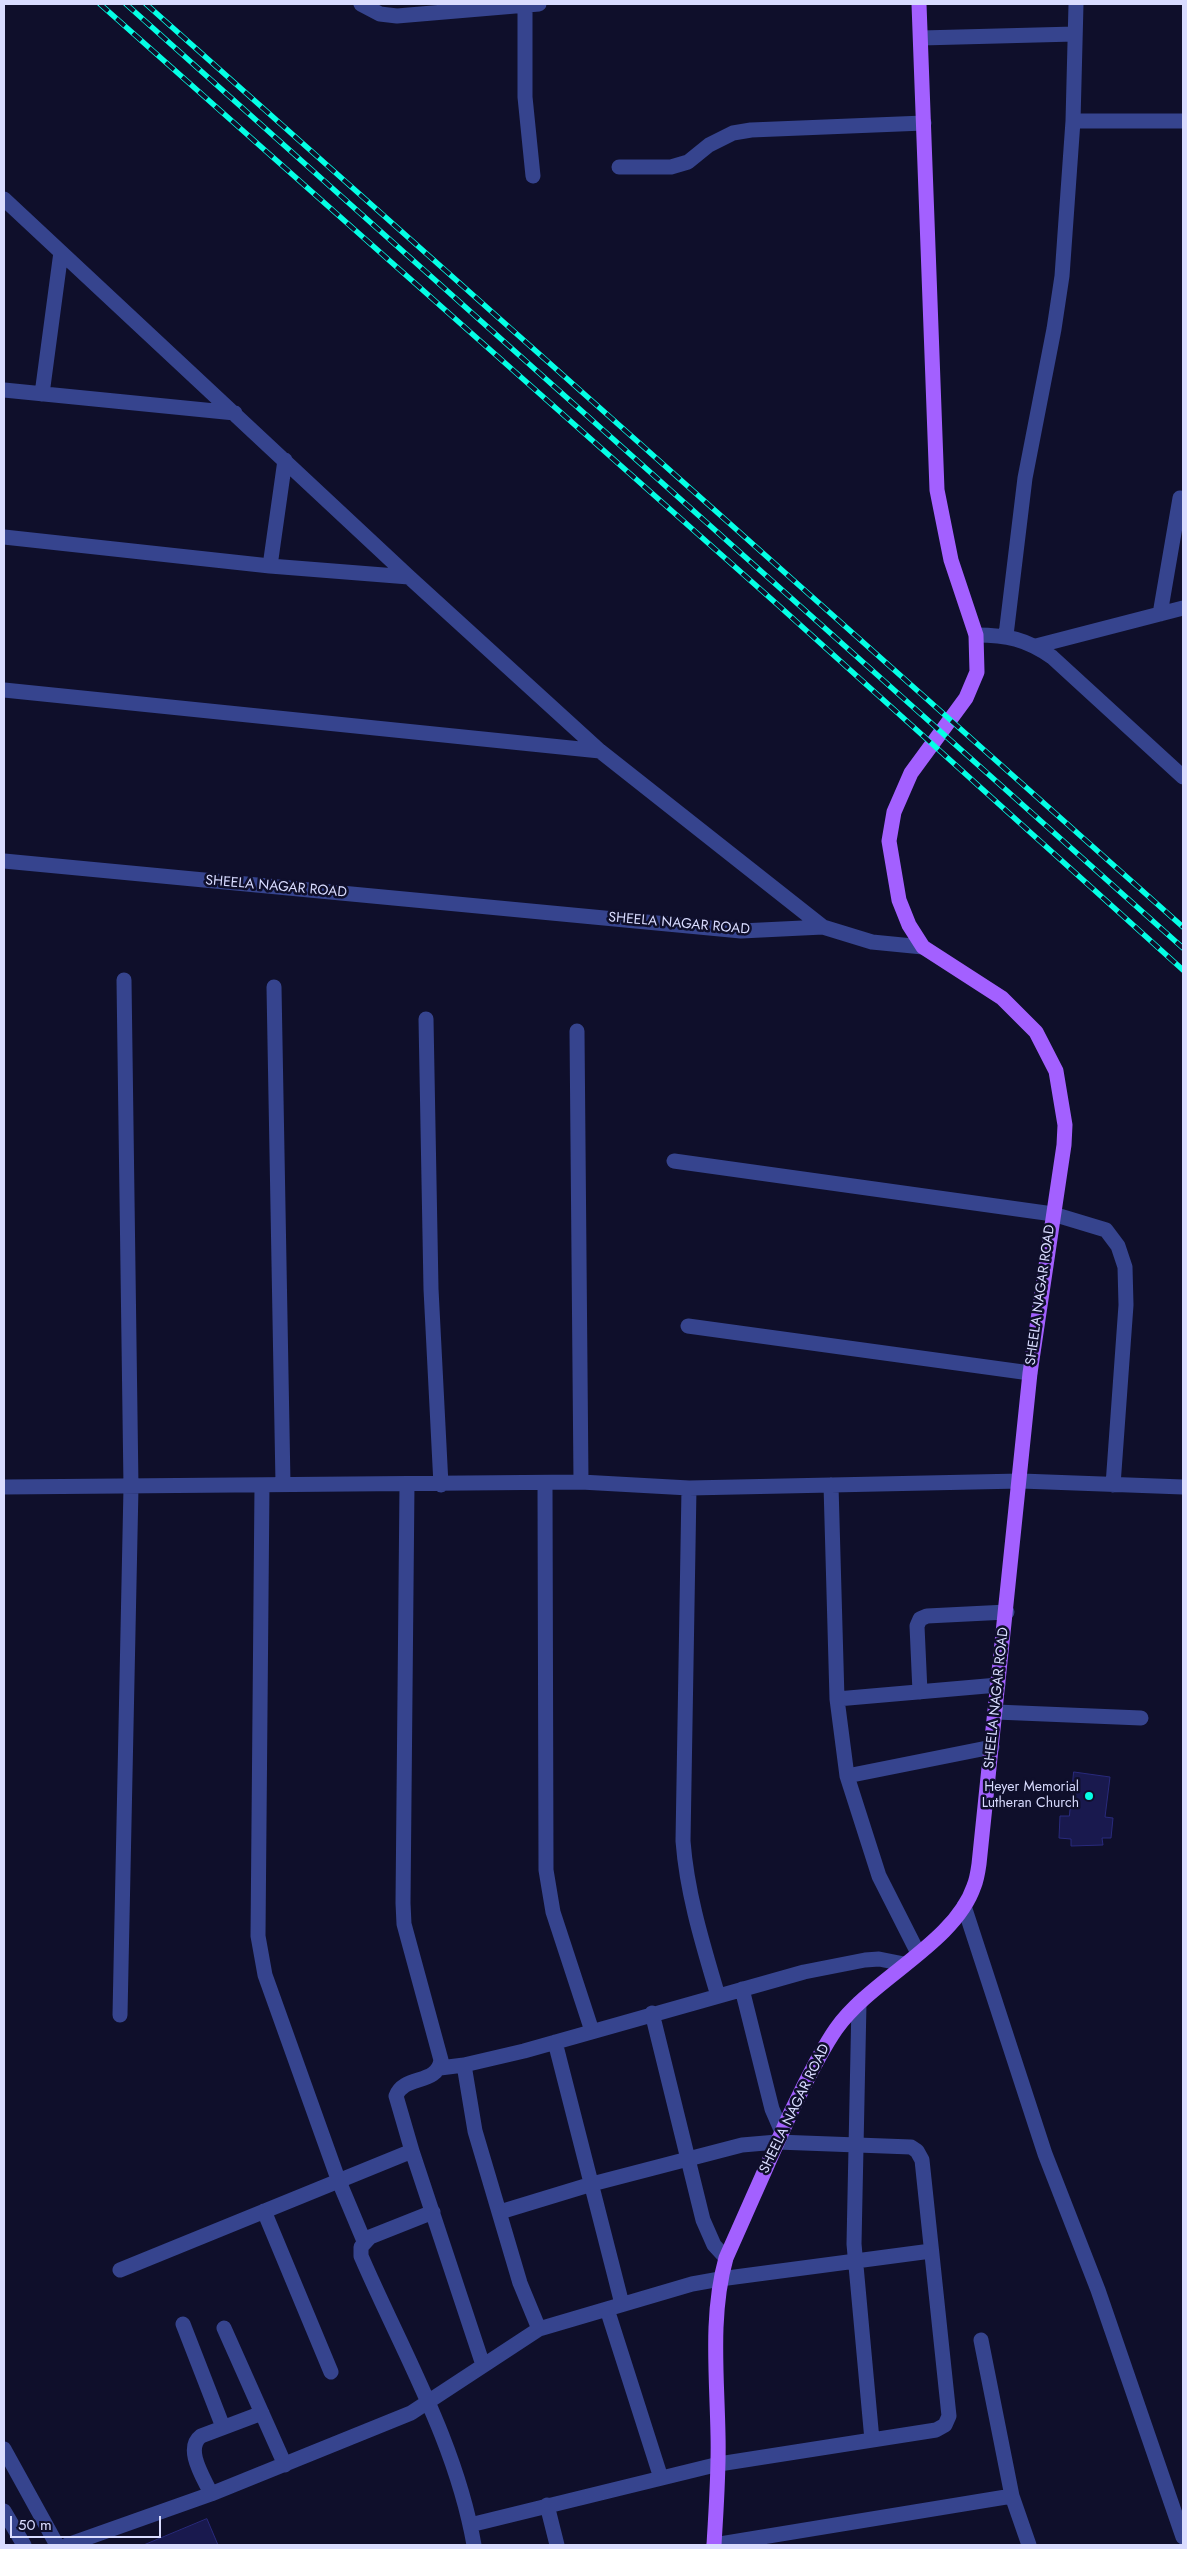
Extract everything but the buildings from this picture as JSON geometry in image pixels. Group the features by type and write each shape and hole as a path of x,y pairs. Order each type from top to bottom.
{"main road":[{"path":"919,4 937,490 951,560 976,635 977,672 966,698 911,773 893,819 889,842 899,900 909,925 923,947"},
{"name":"SHEELA NAGAR ROAD","path":"714,2545 718,2464 716,2330 720,2279 726,2258 818,2056 837,2028 859,2003 940,1935 964,1906 974,1887 979,1864 1007,1612 1030,1373 1064,1145 1065,1125 1056,1071 1036,1032 1002,998 923,947"}],"street":[{"path":"361,4 380,14 397,16 532,4 525,97 533,176"},
{"path":"1006,635 1025,478 1054,329 1062,276 1074,121 1076,4"},
{"path":"921,38 1075,34"},
{"path":"1074,121 1183,121"},
{"path":"619,167 670,167 688,162 709,145 733,134 751,130 924,123"},
{"path":"4,199 286,460 409,577 600,751 824,927"},
{"path":"42,394 61,252"},
{"path":"4,390 235,413"},
{"path":"270,566 286,460"},
{"path":"1160,614 1180,498"},
{"path":"4,537 270,566 409,577"},
{"path":"1036,646 1183,608"},
{"path":"976,635 1006,635 1036,646 1052,656 1183,777"},
{"path":"4,690 600,751"},
{"name":"SHEELA NAGAR ROAD","path":"4,861 740,931 824,927 872,942 923,947"},
{"path":"120,2015 131,1487 124,980"},
{"path":"274,988 283,1484"},
{"path":"426,1019 431,1289 441,1484"},
{"path":"577,1031 582,1482"},
{"path":"674,1161 1053,1214 1106,1230 1118,1246 1125,1268 1126,1305 1113,1484"},
{"path":"688,1326 1030,1373"},
{"path":"4,1487 582,1482 689,1488 1020,1481 1183,1487"},
{"path":"545,1483 546,1870 553,1912 592,2031"},
{"path":"407,1484 404,1924 441,2060 440,2068"},
{"path":"262,1485 258,1936 260,1956 265,1975 338,2179 364,2241"},
{"path":"831,1485 837,1699 847,1776 878,1876 918,1953"},
{"path":"689,1488 683,1841 685,1868 694,1913 718,1996"},
{"path":"920,1692 918,1626 920,1619 928,1616 1007,1612"},
{"path":"837,1699 998,1685"},
{"path":"996,1712 1141,1718"},
{"path":"847,1776 992,1747"},
{"path":"964,1906 1044,2154 1098,2290 1183,2537"},
{"path":"483,2366 412,2151 396,2096 398,2090 404,2085 432,2076 440,2068 464,2065 555,2042 742,1989 865,1960 904,1964"},
{"path":"742,1989 780,2137"},
{"path":"859,2003 855,2260 872,2440"},
{"path":"652,2013 703,2220 714,2245 726,2258"},
{"path":"555,2042 622,2304"},
{"path":"464,2065 470,2114 520,2283 539,2329"},
{"path":"470,2525 718,2464 936,2430 944,2425 949,2416 922,2160 917,2150 912,2147 856,2146 780,2137 592,2184 500,2212"},
{"path":"120,2270 338,2179 412,2151"},
{"path":"264,2210 331,2372"},
{"path":"433,2212 364,2241 361,2247 361,2256 448,2446 474,2545"},
{"path":"67,2545 211,2494 395,2420 429,2403 539,2329 622,2304 720,2279 931,2251"},
{"path":"607,2309 661,2478"},
{"path":"183,2324 223,2427"},
{"path":"224,2328 285,2465"},
{"path":"981,2340 1012,2496 1029,2545"},
{"path":"211,2494 195,2456 193,2446 195,2440 223,2427 262,2413"},
{"path":"4,2448 57,2545"},
{"path":"714,2545 1012,2496"},
{"path":"547,2505 557,2545"},
{"path":"4,2511 24,2545"}],"railway":[{"path":"100,4 778,605 1183,970"},
{"path":"126,4 1183,948"},
{"path":"146,4 1183,927"}],"place":[{"name":"Heyer Memorial Lutheran Church","path":"1089,1796"}]}
